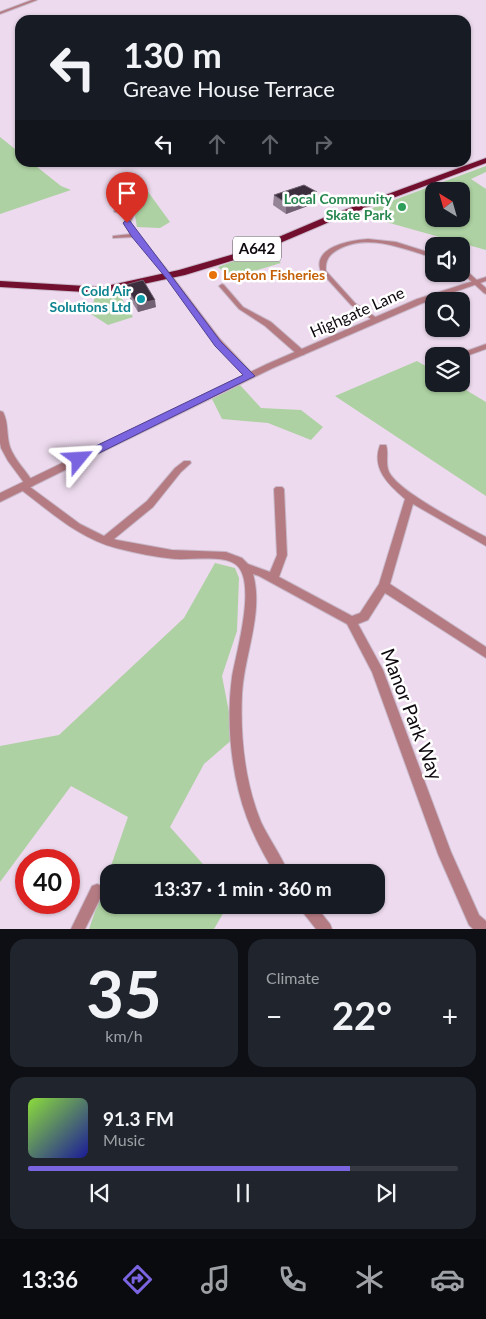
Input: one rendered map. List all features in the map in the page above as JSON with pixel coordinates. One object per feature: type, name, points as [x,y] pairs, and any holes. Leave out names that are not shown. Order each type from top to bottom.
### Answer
[{"type":"highway","name":"A642","points":[[471,166],[486,160]]},
{"type":"highway","name":"A642","points":[[0,284],[102,290],[181,273],[251,252],[331,218],[467,167]]},
{"type":"street","points":[[0,13],[35,0]]},
{"type":"street","points":[[117,211],[130,212],[131,215],[127,223],[135,235],[169,276],[218,344],[250,376]]},
{"type":"street","points":[[115,237],[135,235]]},
{"type":"street","points":[[376,320],[353,304],[323,271],[323,260],[328,252],[350,242],[374,241],[425,253]]},
{"type":"street","points":[[470,276],[486,292]]},
{"type":"street","name":"Highgate Lane","points":[[0,498],[270,366],[420,301],[486,279]]},
{"type":"street","points":[[222,286],[241,308],[268,324],[302,353]]},
{"type":"street","points":[[470,352],[486,346]]},
{"type":"street","points":[[0,414],[4,426],[4,444],[26,485],[85,532],[106,540],[153,551],[183,556],[214,555],[239,561],[246,568],[250,578],[249,603],[246,635],[237,678],[235,729],[251,812],[277,864]]},
{"type":"street","points":[[383,448],[380,462],[383,472],[410,498],[486,542]]},
{"type":"street","points":[[106,540],[150,504],[187,462]]},
{"type":"street","points":[[273,578],[282,555],[279,489]]},
{"type":"street","points":[[246,568],[273,578],[351,621],[364,617],[384,586],[410,498]]},
{"type":"street","points":[[384,586],[486,653]]},
{"type":"street","name":"Manor Park Way","points":[[351,621],[377,670],[445,854],[474,920],[484,929]]},
{"type":"street","points":[[78,929],[96,891]]},
{"type":"street","points":[[313,914],[325,929]]},
{"type":"green space","points":[[0,137],[15,149],[15,167],[37,167],[61,186],[71,190],[0,214]]},
{"type":"green space","points":[[486,166],[486,172],[471,179],[486,189],[486,250],[470,246],[470,237],[440,237],[386,222],[367,210],[425,189],[425,228],[470,228],[470,182],[443,182]]},
{"type":"green space","points":[[130,188],[146,189],[170,222],[160,228],[137,227]]},
{"type":"green space","points":[[266,249],[281,263],[230,278],[218,267]]},
{"type":"green space","points":[[119,294],[133,317],[108,325],[91,314],[95,295]]},
{"type":"green space","points":[[417,361],[425,366],[425,392],[469,392],[486,402],[486,496],[335,396]]},
{"type":"green space","points":[[240,385],[261,408],[301,410],[323,427],[311,440],[268,423],[222,419],[212,399]]},
{"type":"green space","points":[[215,563],[235,568],[239,578],[237,631],[222,676],[234,738],[204,764],[170,827],[203,864],[112,864],[128,817],[71,786],[24,849],[15,849],[15,862],[0,882],[0,746],[59,735],[184,618]]},
{"type":"green space","points":[[100,897],[100,914],[223,914],[214,929],[89,929]]},
{"type":"building","points":[[304,185],[317,192],[286,203],[274,195]]},
{"type":"building","points":[[143,280],[155,300],[137,304],[125,285]]},
{"type":"place","name":"Local Community Skate Park","points":[[402,207]]},
{"type":"place","name":"Lepton Fisheries","points":[[213,275]]},
{"type":"place","name":"Cold Air Solutions Ltd","points":[[141,299]]},
{"type":"route","points":[[79,459],[250,376],[218,344],[169,276],[127,223]]}]
